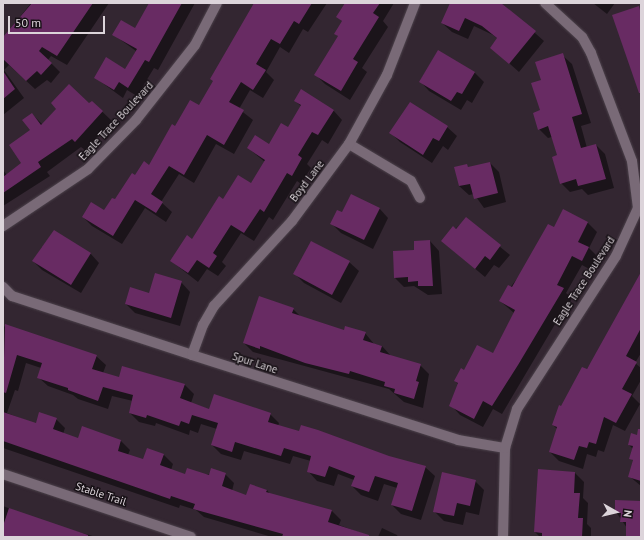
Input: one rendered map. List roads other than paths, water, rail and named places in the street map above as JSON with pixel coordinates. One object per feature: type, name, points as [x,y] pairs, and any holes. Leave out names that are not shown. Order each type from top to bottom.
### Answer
[{"type":"street","name":"Eagle Trace Boulevard","points":[[3,226],[88,169],[136,120],[195,45],[217,3]]},
{"type":"street","name":"Boyd Lane","points":[[192,355],[203,325],[214,306],[292,221],[349,144],[386,75],[416,3]]},
{"type":"street","name":"Eagle Trace Boulevard","points":[[503,537],[505,448],[517,408],[616,256],[638,208],[632,161],[591,53],[582,37],[545,3]]},
{"type":"street","points":[[349,144],[411,181],[420,198]]},
{"type":"street","name":"Spur Lane","points":[[3,287],[12,296],[192,355],[458,440],[505,448]]},
{"type":"street","name":"Stable Trail","points":[[3,474],[191,537]]}]
